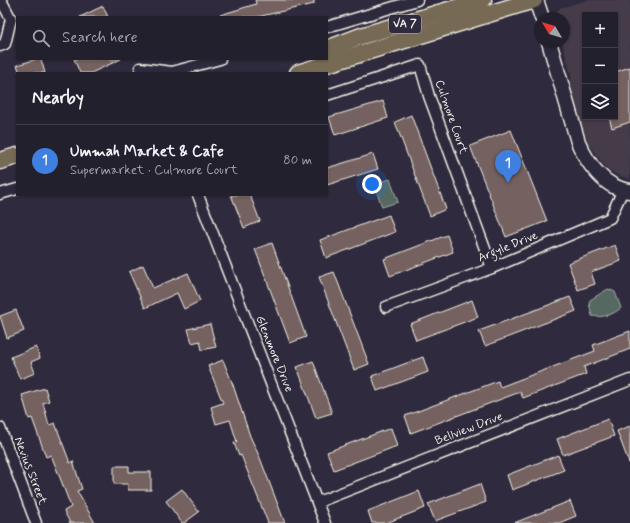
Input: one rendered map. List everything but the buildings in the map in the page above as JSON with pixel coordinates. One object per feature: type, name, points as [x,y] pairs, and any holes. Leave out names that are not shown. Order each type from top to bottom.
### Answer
[{"type":"main road","name":"VA 7","points":[[328,49],[361,36],[483,0]]},
{"type":"main road","name":"VA 7","points":[[301,72],[535,0]]},
{"type":"main road","points":[[293,72],[306,60]]},
{"type":"main road","points":[[0,161],[16,156]]},
{"type":"street","points":[[0,46],[5,44],[11,19],[1,0]]},
{"type":"street","points":[[328,27],[417,0]]},
{"type":"street","points":[[535,0],[540,12]]},
{"type":"street","points":[[551,48],[574,129],[584,156],[593,169],[605,180],[626,190]]},
{"type":"street","points":[[140,68],[172,72],[216,60]]},
{"type":"street","name":"Culmore Court","points":[[328,95],[420,65],[429,96],[492,268]]},
{"type":"street","points":[[0,194],[16,189]]},
{"type":"street","name":"Argyle Drive","points":[[386,307],[492,268],[610,218],[626,190]]},
{"type":"street","name":"Glenmore Drive","points":[[198,196],[325,523]]},
{"type":"street","name":"Bellview Drive","points":[[318,502],[630,380]]},
{"type":"street","name":"Nevius Street","points":[[0,428],[36,523]]},
{"type":"shaded area","points":[[587,0],[630,0],[630,179],[617,175],[605,167],[587,142],[571,91],[571,74],[564,48],[570,48],[570,12],[556,12],[560,8]]},
{"type":"green space","points":[[390,179],[398,202],[382,207],[374,184]]},
{"type":"green space","points":[[608,289],[615,292],[621,308],[600,317],[592,316],[589,303],[590,300]]},
{"type":"place","name":"Ummah Market & Cafe","points":[[508,183]]}]
